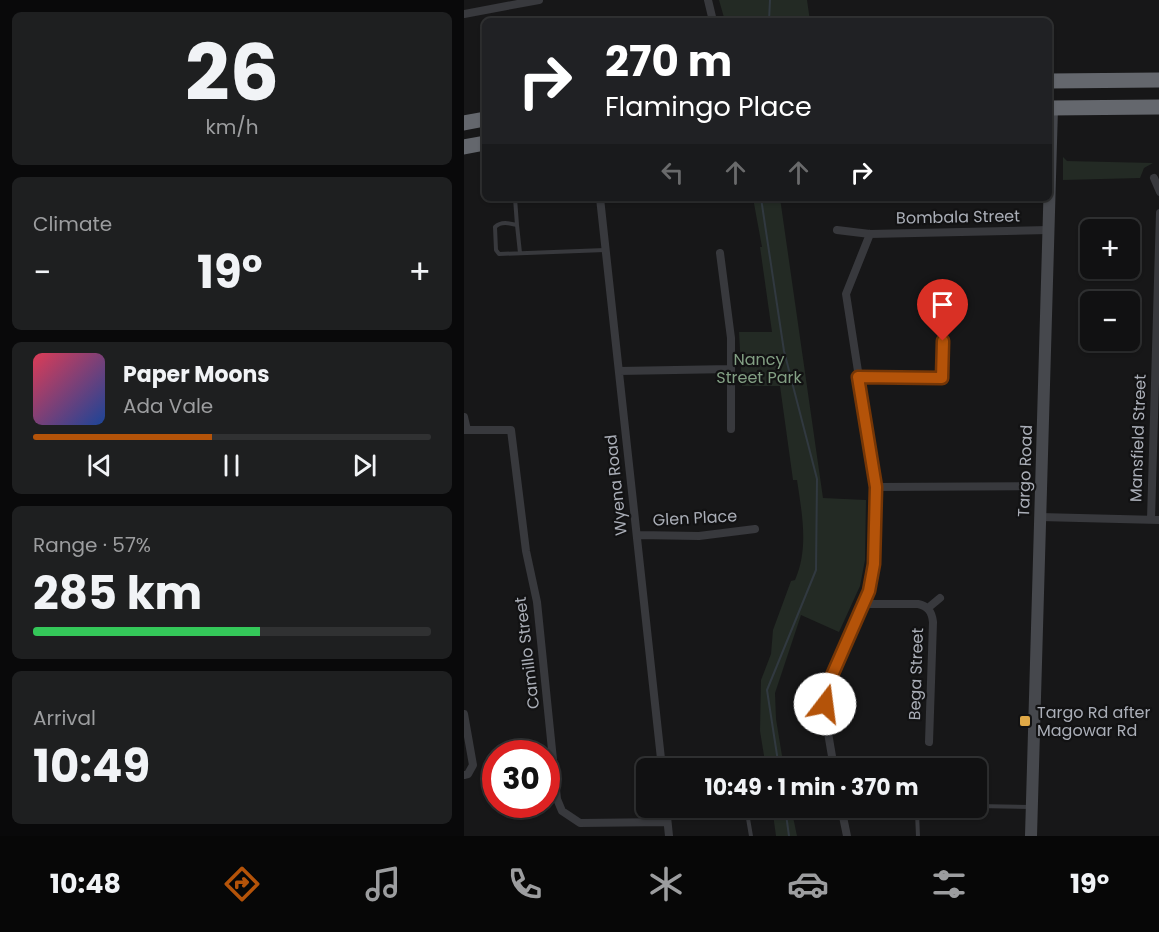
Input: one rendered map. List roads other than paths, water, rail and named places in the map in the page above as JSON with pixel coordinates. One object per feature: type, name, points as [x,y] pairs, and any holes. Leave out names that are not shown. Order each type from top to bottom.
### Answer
[{"type":"highway","points":[[1052,81],[1160,80]]},
{"type":"highway","points":[[1052,108],[1160,107]]},
{"type":"highway","points":[[464,123],[482,120]]},
{"type":"highway","points":[[464,147],[482,144]]},
{"type":"street","points":[[464,14],[539,0]]},
{"type":"street","points":[[708,0],[712,18]]},
{"type":"street","points":[[1154,178],[1160,192]]},
{"type":"street","name":"Wyena Road","points":[[600,201],[661,758]]},
{"type":"street","name":"Targo Road","points":[[1031,836],[1049,201]]},
{"type":"street","name":"Mansfield Street","points":[[1155,519],[1160,213]]},
{"type":"street","name":"Bombala Street","points":[[837,230],[869,234],[1048,230]]},
{"type":"street","points":[[832,758],[825,715],[825,698],[830,680],[869,591],[874,564],[876,487],[846,294],[869,234]]},
{"type":"street","points":[[720,253],[731,338],[731,429]]},
{"type":"street","points":[[858,377],[942,378],[943,341]]},
{"type":"street","points":[[619,371],[731,369]]},
{"type":"street","points":[[464,417],[465,430]]},
{"type":"street","name":"Camillo Street","points":[[465,430],[511,430],[526,551],[537,602],[557,799],[562,811],[580,823],[667,822]]},
{"type":"street","points":[[876,487],[1041,486]]},
{"type":"street","points":[[1040,517],[1155,519]]},
{"type":"street","name":"Glen Place","points":[[637,535],[699,536],[755,529]]},
{"type":"street","name":"Bega Street","points":[[928,608],[940,598]]},
{"type":"street","name":"Bega Street","points":[[863,604],[918,604],[928,608],[933,622],[929,742]]},
{"type":"street","points":[[464,714],[473,765],[468,774],[464,775]]},
{"type":"street","points":[[667,818],[669,836]]},
{"type":"street","points":[[843,818],[846,836]]},
{"type":"lane","points":[[515,201],[520,252]]},
{"type":"lane","points":[[517,225],[500,224],[495,227],[497,253],[503,255],[520,252],[605,250]]},
{"type":"lane","points":[[987,806],[1032,807]]},
{"type":"lane","points":[[748,818],[751,836]]},
{"type":"lane","points":[[917,818],[918,836]]},
{"type":"waterway","points":[[769,18],[770,0]]},
{"type":"waterway","points":[[761,201],[784,351],[817,479],[816,570],[767,690],[777,758]]},
{"type":"waterway","points":[[787,818],[789,836]]},
{"type":"place","name":"Targo Rd after Magowar Rd","points":[[1025,721]]},
{"type":"park label","name":"Nancy Street Park","points":[[759,368]]}]
